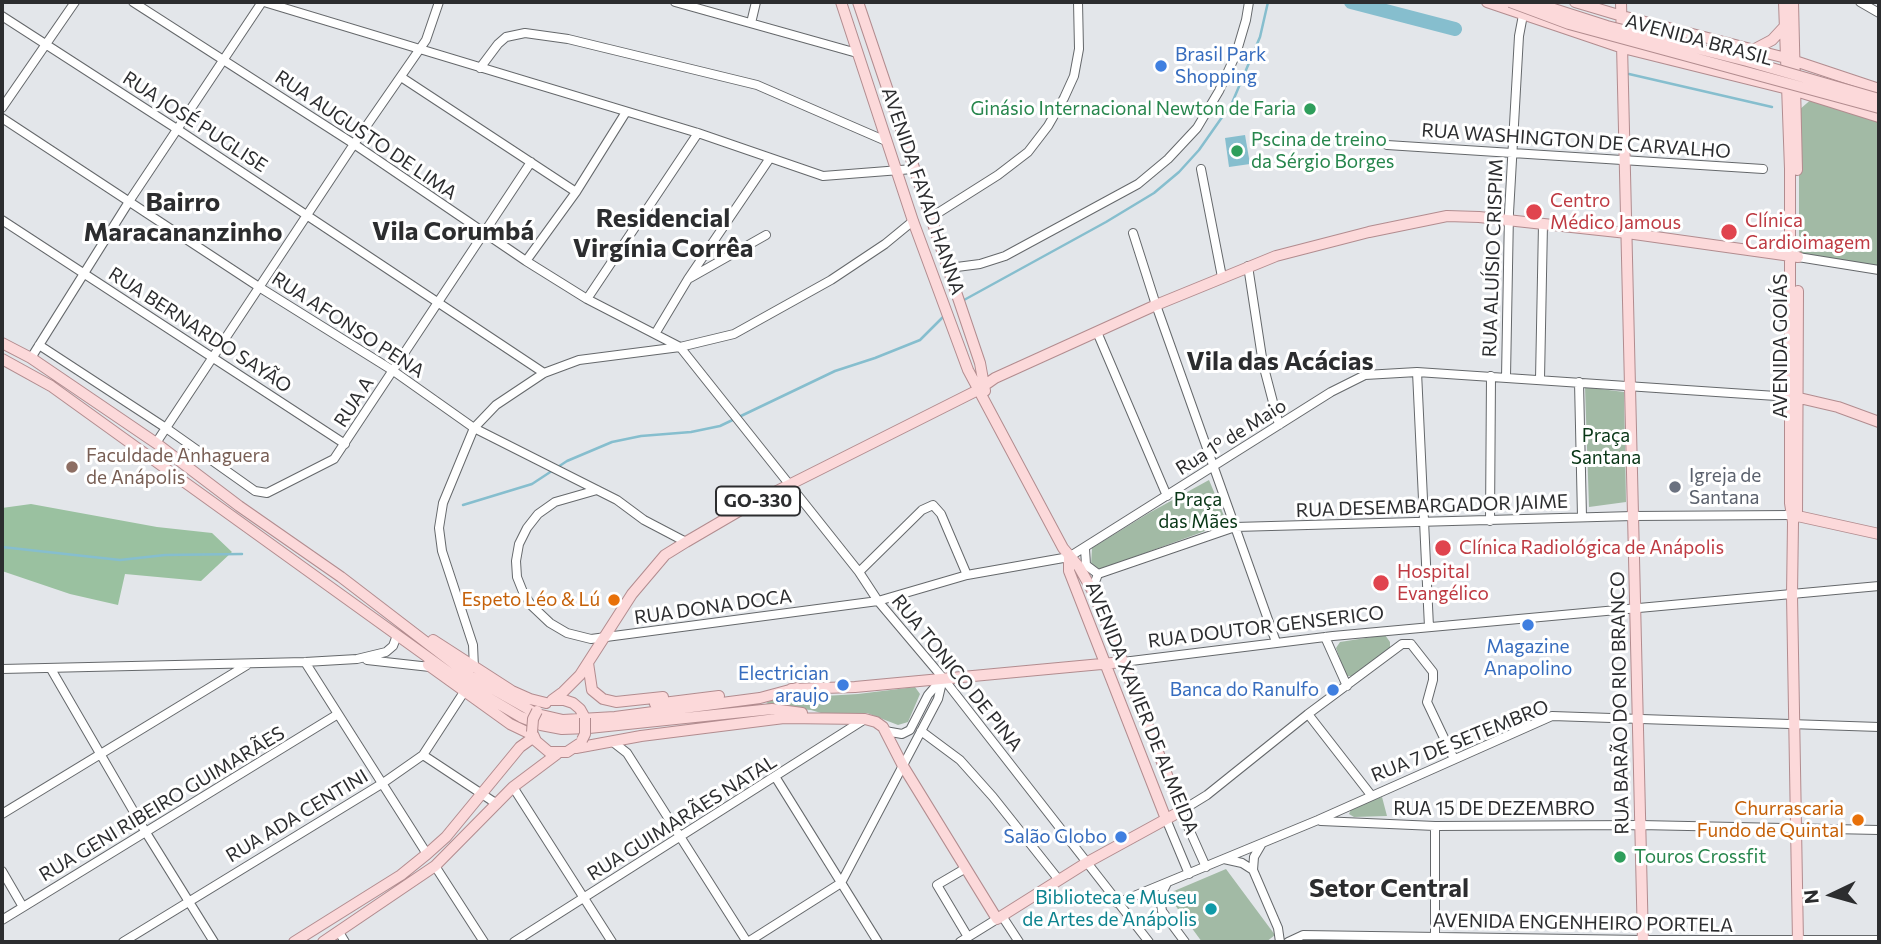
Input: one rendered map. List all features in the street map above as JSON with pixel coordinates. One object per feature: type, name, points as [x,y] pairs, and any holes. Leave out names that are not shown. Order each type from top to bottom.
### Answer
[{"type":"main road","name":"AVENIDA FAYAD HANNA","points":[[841,2],[944,307],[982,392]]},
{"type":"main road","name":"AVENIDA FAYAD HANNA","points":[[858,2],[949,268],[982,392]]},
{"type":"main road","points":[[1487,2],[1623,48],[1816,96],[1879,117]]},
{"type":"main road","name":"AVENIDA BRASIL","points":[[1510,2],[1569,24],[1879,108]]},
{"type":"main road","name":"AVENIDA BRASIL","points":[[1532,2],[1607,26],[1747,61],[1879,99]]},
{"type":"main road","points":[[1575,2],[1791,59],[1879,89]]},
{"type":"main road","name":"RUA BARÃO DO RIO BRANCO","points":[[1622,2],[1643,941]]},
{"type":"main road","name":"AVENIDA GOIÁS","points":[[1784,2],[1791,59]]},
{"type":"main road","name":"AVENIDA GOIÁS","points":[[1793,2],[1791,90],[1795,397],[1792,595],[1798,941]]},
{"type":"main road","points":[[1753,50],[1771,41],[1785,26]]},
{"type":"main road","name":"AVENIDA GOIÁS","points":[[1791,90],[1797,110],[1794,256]]},
{"type":"main road","points":[[1797,110],[1804,99],[1816,96]]},
{"type":"main road","name":"GO-330","points":[[580,675],[632,594],[665,555],[686,542],[751,504],[982,392],[995,378],[1156,305],[1276,256],[1447,216],[1628,233],[1794,256]]},
{"type":"main road","points":[[2,343],[31,358],[156,443],[246,512],[341,577],[470,676],[508,699],[550,718],[563,720],[615,717],[760,698],[797,688]]},
{"type":"main road","points":[[2,359],[61,394],[465,684],[521,717],[562,729],[589,729],[772,709],[789,710],[815,717]]},
{"type":"main road","points":[[982,392],[1069,557]]},
{"type":"main road","points":[[1795,397],[1838,407],[1879,422]]},
{"type":"main road","points":[[238,523],[246,512]]},
{"type":"main road","points":[[1794,518],[1879,534]]},
{"type":"main road","name":"AVENIDA XAVIER DE ALMEIDA","points":[[1069,557],[1079,567],[1092,590],[1181,811]]},
{"type":"main road","name":"AVENIDA XAVIER DE ALMEIDA","points":[[1069,557],[1069,571],[1166,819]]},
{"type":"main road","points":[[394,619],[417,629],[512,691],[530,699],[564,700],[582,714],[797,688]]},
{"type":"main road","points":[[380,621],[430,667],[510,724],[533,735],[541,747],[557,754]]},
{"type":"main road","name":"RUA DOUTOR GENSERICO","points":[[797,688],[855,687],[1123,662]]},
{"type":"main road","points":[[588,663],[592,690],[611,702],[697,693],[732,694]]},
{"type":"main road","points":[[294,942],[401,875],[446,837],[520,747],[533,735],[533,719],[537,711],[580,675]]},
{"type":"main road","points":[[323,942],[342,937],[435,866],[513,787],[557,754],[567,752],[579,744],[585,734],[577,688],[580,675]]},
{"type":"main road","points":[[579,744],[784,718],[865,719],[876,722],[886,732],[903,766],[999,917],[1086,863],[1181,811]]},
{"type":"street","points":[[2,108],[75,2]]},
{"type":"street","name":"RUA AUGUSTO DE LIMA","points":[[133,2],[354,144],[526,261],[587,299],[680,347],[741,423]]},
{"type":"street","points":[[31,358],[130,200],[263,2],[698,133],[823,176],[913,169]]},
{"type":"street","points":[[156,443],[306,215],[421,48],[439,2]]},
{"type":"street","points":[[675,2],[857,53]]},
{"type":"street","points":[[751,23],[756,2]]},
{"type":"street","points":[[930,218],[998,175],[1028,152],[1048,126],[1074,76],[1079,48],[1078,2]]},
{"type":"street","points":[[949,268],[1005,257],[1138,184],[1168,159],[1197,128],[1219,92],[1236,54],[1249,2]]},
{"type":"street","points":[[1860,2],[1879,13]]},
{"type":"street","name":"RUA ALUÍSIO CRISPIM","points":[[1506,377],[1508,221],[1519,36],[1523,15]]},
{"type":"street","name":"RUA JOSÉ PUGLISE","points":[[2,16],[544,373]]},
{"type":"street","points":[[480,68],[506,37],[525,33],[568,39],[757,85],[886,141]]},
{"type":"street","points":[[401,77],[576,192]]},
{"type":"street","points":[[526,261],[576,192],[626,112]]},
{"type":"street","name":"RUA AFONSO PENA","points":[[2,118],[259,287],[392,370],[474,428],[617,500],[644,520],[686,542]]},
{"type":"street","points":[[587,299],[698,133]]},
{"type":"street","name":"RUA WASHINGTON DE CARVALHO","points":[[1387,145],[1625,158],[1763,169]]},
{"type":"street","points":[[654,334],[770,158]]},
{"type":"street","name":"RUA A","points":[[166,428],[255,491],[267,493],[334,459],[531,162]]},
{"type":"street","points":[[1201,169],[1222,277]]},
{"type":"street","name":"RUA BERNARDO SAYÃO","points":[[2,220],[345,444]]},
{"type":"street","points":[[474,668],[473,645],[442,551],[439,528],[443,503],[474,428],[496,405],[544,373],[579,360],[680,347],[734,334],[811,292],[885,244],[913,221]]},
{"type":"street","points":[[1540,379],[1543,224]]},
{"type":"street","points":[[1133,233],[1276,642]]},
{"type":"street","points":[[688,279],[766,235]]},
{"type":"street","name":"GO-330","points":[[1794,256],[1879,270]]},
{"type":"street","points":[[1248,267],[1268,387],[1279,425]]},
{"type":"street","points":[[1097,332],[1167,496]]},
{"type":"street","points":[[39,345],[166,428]]},
{"type":"street","points":[[1417,372],[1425,627],[1413,634],[1411,644],[1433,672],[1427,702],[1454,759]]},
{"type":"street","name":"Rua 1º de Maio","points":[[1069,557],[1353,380],[1379,373],[1491,376],[1795,397]]},
{"type":"street","points":[[1490,521],[1491,376]]},
{"type":"street","points":[[83,393],[90,379]]},
{"type":"street","points":[[1580,382],[1582,517]]},
{"type":"street","name":"RUA TONICO DE PINA","points":[[741,423],[859,572],[878,601],[943,678],[1149,942]]},
{"type":"street","name":"RUA DONA DOCA","points":[[597,490],[555,502],[538,514],[519,544],[516,561],[517,577],[531,605],[550,623],[581,637],[603,638],[878,601],[967,575],[1069,557]]},
{"type":"street","points":[[859,572],[922,510],[933,505],[941,514],[967,575]]},
{"type":"street","name":"RUA DESEMBARGADOR JAIME","points":[[1098,574],[1235,527],[1633,516],[1794,518]]},
{"type":"street","points":[[1085,549],[1086,565],[1098,574],[1092,590]]},
{"type":"street","name":"RUA DOUTOR GENSERICO","points":[[1123,662],[1393,630],[1879,586]]},
{"type":"street","points":[[1393,630],[1398,638],[1396,648]]},
{"type":"street","points":[[1325,637],[1347,686]]},
{"type":"street","points":[[358,659],[386,652],[393,646],[396,638]]},
{"type":"street","points":[[1181,811],[1207,795],[1396,648],[1402,644],[1411,644]]},
{"type":"street","points":[[2,669],[358,659],[430,667]]},
{"type":"street","points":[[305,662],[427,854]]},
{"type":"street","points":[[2,814],[250,663]]},
{"type":"street","points":[[51,669],[145,831],[214,942]]},
{"type":"street","points":[[610,741],[625,750],[748,942],[841,883],[938,699],[943,678]]},
{"type":"street","points":[[886,732],[902,734],[910,730],[928,695],[943,678]]},
{"type":"street","name":"RUA ADA CENTINI","points":[[123,942],[383,783],[423,755],[464,692]]},
{"type":"street","name":"RUA GENI RIBEIRO GUIMARÃES","points":[[2,920],[338,714]]},
{"type":"street","points":[[1308,714],[1371,795]]},
{"type":"street","name":"RUA 7 DE SETEMBRO","points":[[1117,903],[1318,820],[1552,716],[1879,727]]},
{"type":"street","name":"RUA GUIMARÃES NATAL","points":[[514,942],[865,719]]},
{"type":"street","points":[[921,731],[960,760],[1059,880]]},
{"type":"street","points":[[423,755],[497,804]]},
{"type":"street","points":[[776,778],[878,942]]},
{"type":"street","points":[[513,787],[612,942]]},
{"type":"street","name":"AVENIDA XAVIER DE ALMEIDA","points":[[1181,811],[1206,867]]},
{"type":"street","name":"AVENIDA XAVIER DE ALMEIDA","points":[[1166,819],[1189,874]]},
{"type":"street","name":"RUA 15 DE DEZEMBRO","points":[[1318,820],[1435,826],[1640,825],[1879,830]]},
{"type":"street","points":[[1435,826],[1435,940]]},
{"type":"street","points":[[1268,840],[1255,853],[1253,870],[1278,929],[1280,942]]},
{"type":"street","points":[[1224,859],[1242,863],[1253,870]]},
{"type":"street","points":[[435,866],[484,942]]},
{"type":"street","points":[[966,868],[937,885],[968,937]]},
{"type":"street","points":[[2,871],[23,907]]},
{"type":"street","points":[[1167,883],[1160,897],[1161,911],[1185,942]]},
{"type":"street","points":[[960,942],[999,917],[1019,942]]},
{"type":"street","name":"AVENIDA ENGENHEIRO PORTELA","points":[[1288,942],[1303,935],[1435,940],[1879,940]]},
{"type":"green space","points":[[1814,97],[1879,118],[1879,269],[1799,256],[1799,110]]},
{"type":"green space","name":"Praça Santana","points":[[1585,387],[1624,392],[1626,502],[1589,507]]},
{"type":"green space","name":"Praça das Mães","points":[[1209,480],[1227,523],[1098,570],[1091,566],[1092,548]]},
{"type":"green space","points":[[31,504],[157,527],[212,533],[232,552],[201,581],[125,574],[118,605],[70,594],[2,571],[2,508]]},
{"type":"green space","points":[[1385,635],[1390,642],[1390,649],[1352,676],[1346,676],[1336,648],[1340,642]]},
{"type":"green space","points":[[915,687],[920,694],[908,722],[898,725],[867,713],[821,713],[774,707],[766,703],[774,699],[858,694]]},
{"type":"green space","points":[[1382,797],[1387,816],[1354,817],[1349,814],[1352,807]]},
{"type":"green space","points":[[1226,869],[1275,935],[1266,942],[1202,942],[1167,894]]},
{"type":"water","name":"Pscina de treino da Sérgio Borges","points":[[1245,135],[1250,164],[1229,167],[1225,138]]},
{"type":"waterway","points":[[964,300],[1106,222],[1154,193],[1179,172],[1199,150],[1232,103],[1260,37],[1268,2]]},
{"type":"waterway","points":[[1351,2],[1455,29]]},
{"type":"waterway","points":[[1629,74],[1772,107]]},
{"type":"waterway","points":[[463,505],[532,484],[567,461],[612,442],[720,426],[835,371],[920,340],[945,315]]},
{"type":"waterway","points":[[2,547],[120,560],[165,555],[242,554]]},
{"type":"place","name":"Brasil Park Shopping","points":[[1161,66]]},
{"type":"place","name":"Ginásio Internacional Newton de Faria","points":[[1310,109]]},
{"type":"place","name":"Pscina de treino da Sérgio Borges","points":[[1237,151]]},
{"type":"place","name":"Centro Médico Jamous","points":[[1534,212]]},
{"type":"place","name":"Clínica Cardioimagem","points":[[1729,232]]},
{"type":"place","name":"Faculdade Anhaguera de Anápolis","points":[[72,467]]},
{"type":"place","name":"Igreja de Santana","points":[[1675,487]]},
{"type":"place","name":"Clínica Radiológica de Anápolis","points":[[1443,548]]},
{"type":"place","name":"Hospital Evangélico","points":[[1381,583]]},
{"type":"place","name":"Espeto Léo & Lú","points":[[614,600]]},
{"type":"place","name":"Magazine Anapolino","points":[[1528,625]]},
{"type":"place","name":"Electrician araujo","points":[[843,685]]},
{"type":"place","name":"Banca do Ranulfo","points":[[1333,690]]},
{"type":"place","name":"Churrascaria Fundo de Quintal","points":[[1858,820]]},
{"type":"place","name":"Salão Globo","points":[[1121,837]]},
{"type":"place","name":"Touros Crossfit","points":[[1620,857]]},
{"type":"place","name":"Biblioteca e Museu de Artes de Anápolis","points":[[1211,909]]},
{"type":"district","name":"Bairro Maracananzinho","points":[[183,217]]},
{"type":"district","name":"Vila Corumbá","points":[[453,231]]},
{"type":"district","name":"Residencial Virgínia Corrêa","points":[[663,233]]},
{"type":"district","name":"Vila das Acácias","points":[[1280,361]]},
{"type":"district","name":"Setor Central","points":[[1389,888]]}]
